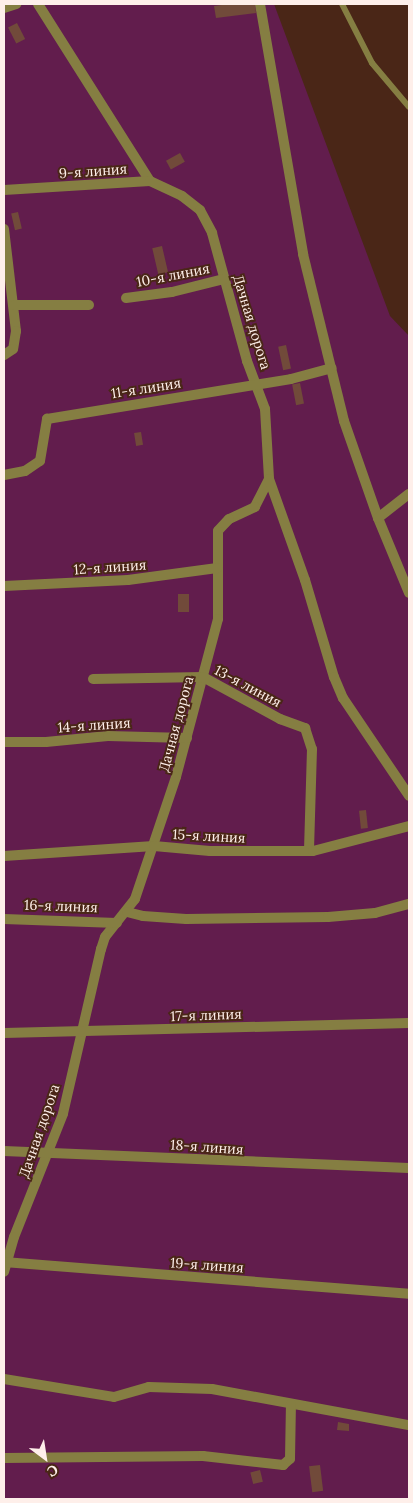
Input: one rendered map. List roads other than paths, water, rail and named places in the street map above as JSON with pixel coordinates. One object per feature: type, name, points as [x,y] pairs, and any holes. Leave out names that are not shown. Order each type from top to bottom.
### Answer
[{"type":"street","points":[[4,8],[16,4]]},
{"type":"street","points":[[38,4],[150,182]]},
{"type":"street","points":[[260,4],[304,254],[344,421],[378,518],[409,594]]},
{"type":"street","name":"9-я линия","points":[[4,190],[150,182],[182,196]]},
{"type":"street","name":"Дачная дорога","points":[[4,1272],[5,1262],[63,1114],[101,949],[135,899],[154,846],[187,738],[218,619],[218,531],[229,519],[255,507],[269,479],[265,409],[257,384],[246,361],[207,220],[182,196]]},
{"type":"street","points":[[4,229],[14,305],[15,341],[10,353],[4,355]]},
{"type":"street","name":"10-я линия","points":[[126,298],[172,292],[224,279]]},
{"type":"street","points":[[14,305],[89,305]]},
{"type":"street","name":"11-я линия","points":[[4,475],[24,471],[40,461],[43,454],[47,419],[257,384],[332,368]]},
{"type":"street","points":[[269,479],[305,580],[334,677],[343,698],[409,796]]},
{"type":"street","points":[[378,518],[409,494]]},
{"type":"street","name":"12-я линия","points":[[4,586],[128,580],[217,568]]},
{"type":"street","name":"13-я линия","points":[[93,679],[202,677],[280,719],[305,728],[312,749],[309,851]]},
{"type":"street","name":"14-я линия","points":[[4,742],[46,742],[108,736],[187,738]]},
{"type":"street","name":"15-я линия","points":[[4,856],[154,846],[210,851],[309,851],[409,826]]},
{"type":"street","points":[[127,912],[143,916],[186,919],[328,917],[375,913],[409,904]]},
{"type":"street","name":"16-я линия","points":[[4,919],[117,923]]},
{"type":"street","name":"17-я линия","points":[[4,1033],[409,1023]]},
{"type":"street","name":"18-я линия","points":[[4,1151],[409,1168]]},
{"type":"street","name":"19-я линия","points":[[5,1262],[409,1294]]},
{"type":"street","points":[[4,1378],[114,1397],[149,1387],[212,1389],[409,1425]]},
{"type":"street","points":[[4,1458],[203,1456],[283,1465],[290,1459],[291,1404]]},
{"type":"lane","points":[[342,4],[372,62],[409,107]]}]
